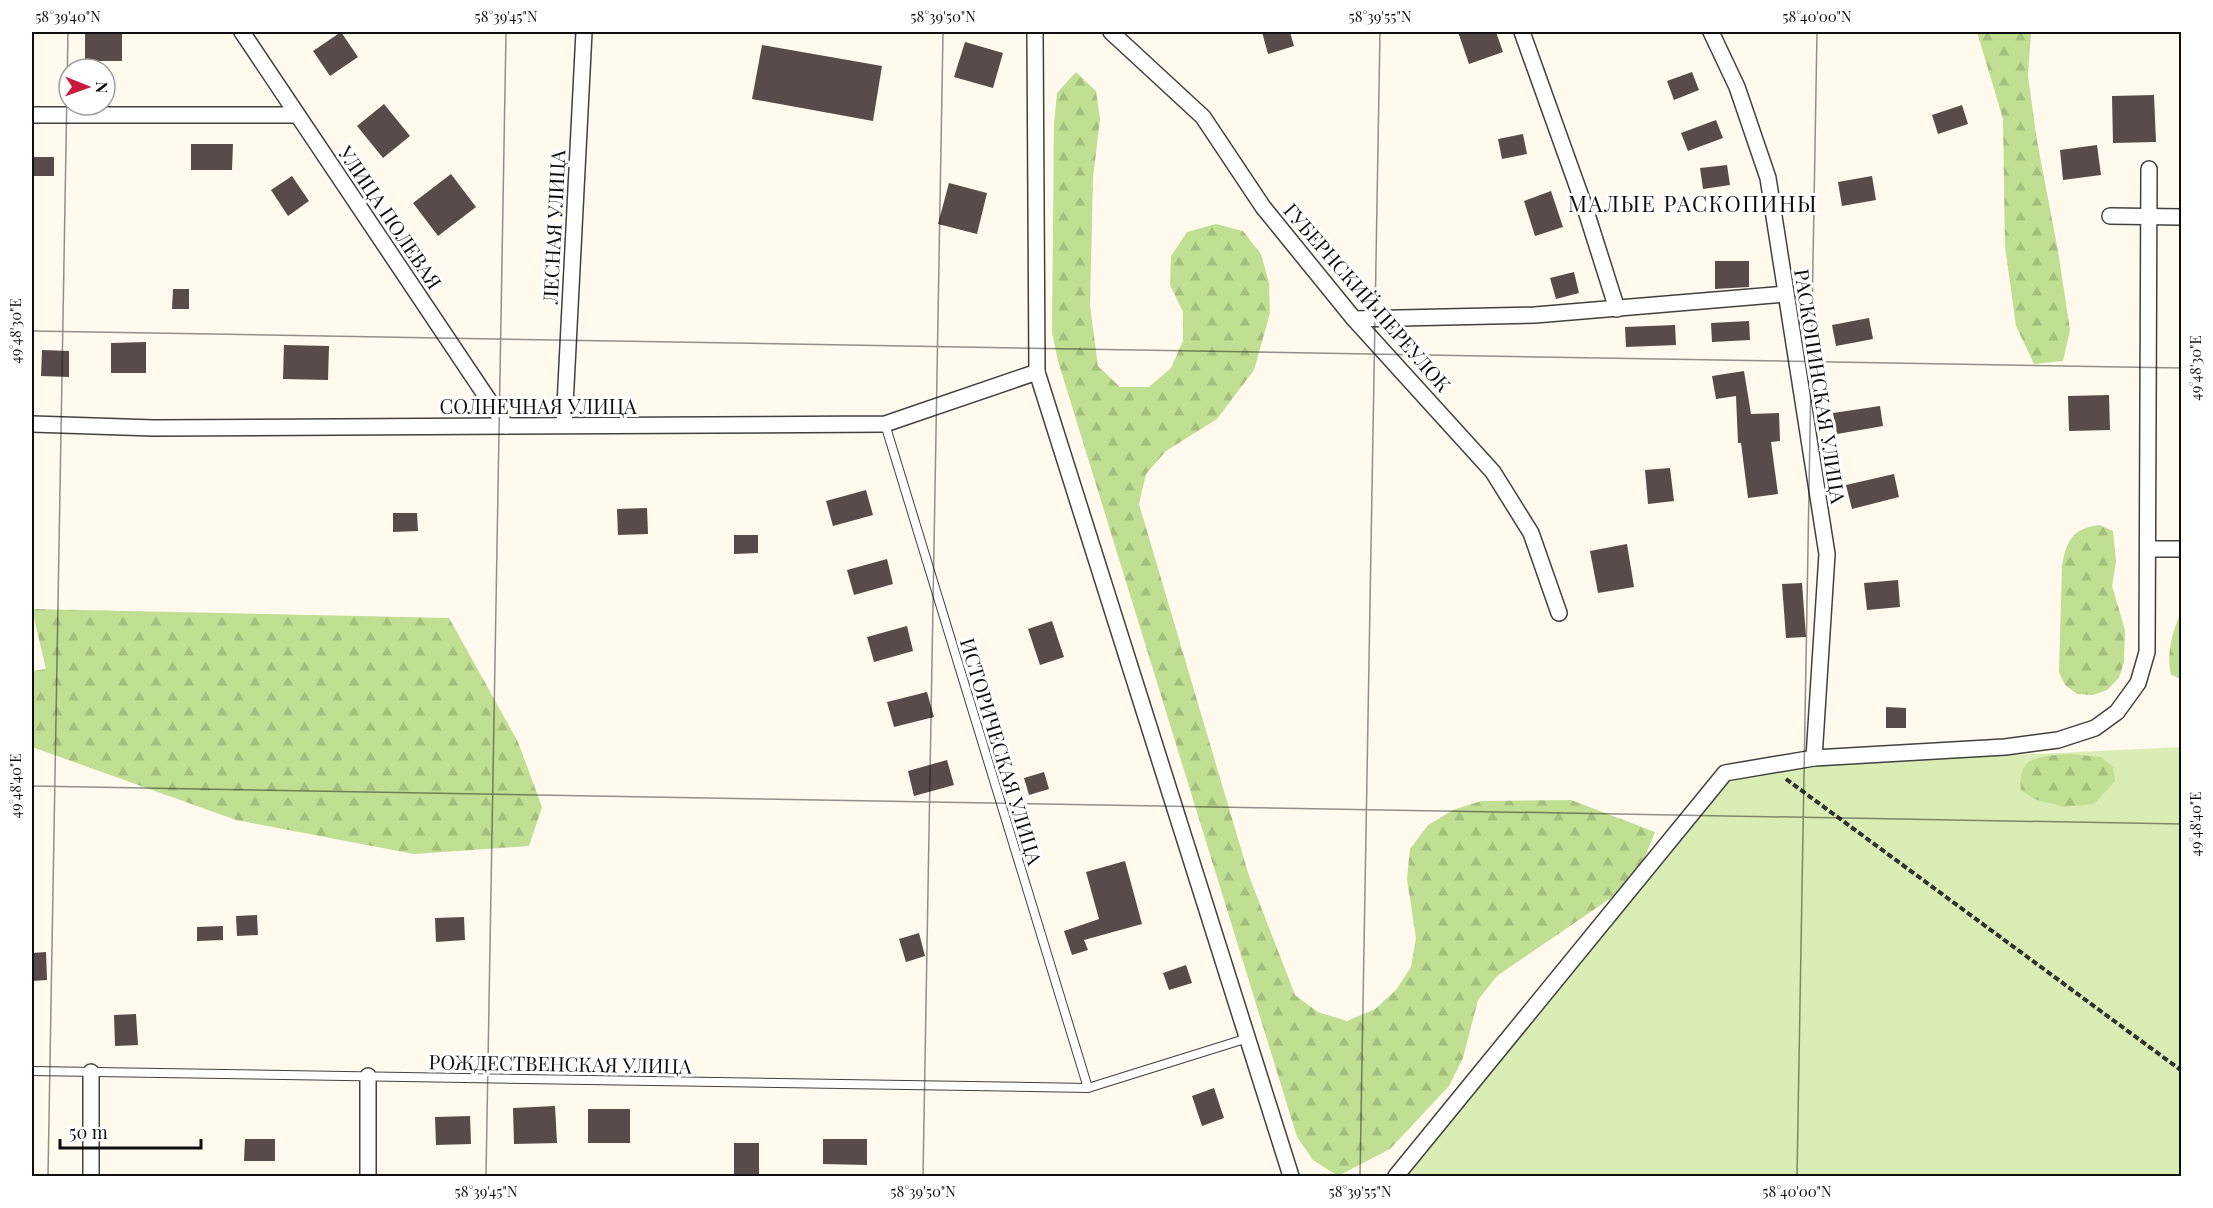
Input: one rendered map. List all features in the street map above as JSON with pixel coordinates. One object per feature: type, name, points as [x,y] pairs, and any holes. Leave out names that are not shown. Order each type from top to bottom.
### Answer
[{"type":"street","name":"УЛИЦА ПОЛЕВАЯ","points":[[242,32],[506,426]]},
{"type":"street","name":"ЛЕСНАЯ УЛИЦА","points":[[564,425],[584,32]]},
{"type":"street","points":[[1035,32],[1037,372],[1291,1176]]},
{"type":"street","name":"ГУБЕРНСКИЙ ПЕРЕУЛОК","points":[[1110,32],[1203,117],[1263,207],[1354,319],[1492,471],[1531,532],[1559,613]]},
{"type":"street","points":[[1522,32],[1585,208],[1617,309]]},
{"type":"street","name":"РАСКОПИНСКАЯ УЛИЦА","points":[[1711,32],[1737,87],[1768,178],[1827,554],[1814,758]]},
{"type":"street","points":[[32,115],[297,115]]},
{"type":"street","points":[[1396,1176],[1725,773],[1814,758],[2006,747],[2058,740],[2095,728],[2117,712],[2138,683],[2147,652],[2149,169]]},
{"type":"street","points":[[2110,216],[2181,218]]},
{"type":"street","points":[[1354,319],[1535,315],[1785,294]]},
{"type":"street","name":"СОЛНЕЧНАЯ УЛИЦА","points":[[32,424],[154,428],[885,424],[1037,372]]},
{"type":"street","points":[[2148,549],[2181,549]]},
{"type":"street","points":[[91,1072],[91,1176]]},
{"type":"street","points":[[368,1077],[368,1176]]},
{"type":"lane","name":"ИСТОРИЧЕСКАЯ УЛИЦА","points":[[885,424],[1088,1088]]},
{"type":"lane","name":"РОЖДЕСТВЕНСКАЯ УЛИЦА","points":[[32,1071],[1088,1088],[1248,1038]]},
{"type":"path","points":[[1768,766],[2181,1071]]},
{"type":"green space","points":[[1977,32],[2031,32],[2028,76],[2070,330],[2063,361],[2034,364],[2016,326],[2005,246],[2003,119]]},
{"type":"green space","points":[[1076,72],[1096,91],[1100,119],[1093,178],[1090,306],[1098,366],[1120,387],[1149,387],[1171,368],[1183,341],[1183,312],[1170,285],[1171,256],[1187,232],[1216,224],[1243,231],[1261,254],[1269,283],[1270,313],[1254,370],[1217,419],[1166,451],[1146,474],[1139,504],[1249,876],[1295,995],[1318,1012],[1347,1021],[1375,1009],[1396,990],[1411,967],[1416,938],[1407,879],[1410,849],[1428,825],[1453,810],[1481,801],[1571,800],[1655,832],[1640,869],[1621,891],[1497,976],[1478,1000],[1463,1058],[1449,1086],[1390,1149],[1338,1176],[1313,1160],[1297,1137],[1058,361],[1052,333],[1054,124],[1057,93]]},
{"type":"green space","points":[[2099,525],[2113,531],[2116,561],[2112,586],[2125,630],[2124,662],[2119,678],[2107,690],[2093,695],[2077,694],[2065,685],[2059,672],[2062,565],[2072,537],[2083,529]]},
{"type":"green space","points":[[32,609],[449,618],[518,742],[542,807],[529,846],[414,854],[236,820],[32,747],[32,671],[46,669]]},
{"type":"green space","points":[[2181,612],[2181,679],[2171,675],[2169,659],[2173,635]]},
{"type":"green space","points":[[2181,747],[2181,1176],[1396,1176],[1725,773],[1768,767]]},
{"type":"green space","points":[[2069,754],[2101,757],[2113,767],[2115,781],[2094,804],[2064,807],[2034,799],[2021,790],[2021,778],[2027,764],[2041,757]]},
{"type":"building","points":[[85,32],[122,32],[122,61],[117,61],[117,57],[85,57]]},
{"type":"building","points":[[341,32],[358,57],[330,76],[313,51]]},
{"type":"building","points":[[1262,32],[1290,32],[1294,46],[1268,54]]},
{"type":"building","points":[[1458,32],[1496,32],[1503,52],[1469,64]]},
{"type":"building","points":[[965,42],[1003,53],[993,88],[954,77]]},
{"type":"building","points":[[762,45],[882,66],[873,121],[752,99]]},
{"type":"building","points":[[1692,72],[1699,90],[1674,100],[1667,81]]},
{"type":"building","points":[[2154,95],[2156,142],[2113,143],[2112,96]]},
{"type":"building","points":[[384,104],[410,136],[383,158],[357,126]]},
{"type":"building","points":[[1962,105],[1968,124],[1938,134],[1932,115]]},
{"type":"building","points":[[1716,120],[1723,138],[1688,151],[1681,133]]},
{"type":"building","points":[[1523,134],[1527,154],[1502,159],[1498,139]]},
{"type":"building","points":[[191,144],[233,144],[232,170],[191,170]]},
{"type":"building","points":[[2097,145],[2101,175],[2063,180],[2060,150]]},
{"type":"building","points":[[32,157],[54,157],[54,176],[32,176]]},
{"type":"building","points":[[1727,165],[1730,185],[1703,189],[1700,168]]},
{"type":"building","points":[[451,174],[476,207],[438,236],[413,203]]},
{"type":"building","points":[[292,176],[309,201],[288,216],[271,190]]},
{"type":"building","points":[[1872,176],[1876,200],[1842,206],[1838,182]]},
{"type":"building","points":[[949,183],[987,193],[977,234],[938,224]]},
{"type":"building","points":[[1551,191],[1563,227],[1535,236],[1524,201]]},
{"type":"building","points":[[1715,261],[1749,261],[1749,287],[1715,289]]},
{"type":"building","points":[[1574,272],[1579,293],[1556,299],[1550,278]]},
{"type":"building","points":[[173,289],[189,289],[189,309],[172,309]]},
{"type":"building","points":[[1869,318],[1873,339],[1836,346],[1832,325]]},
{"type":"building","points":[[1749,321],[1750,340],[1712,342],[1711,323]]},
{"type":"building","points":[[1675,325],[1676,345],[1626,347],[1625,327]]},
{"type":"building","points":[[146,342],[146,373],[111,373],[111,343]]},
{"type":"building","points":[[284,345],[329,346],[328,380],[283,379]]},
{"type":"building","points":[[42,350],[69,351],[69,377],[41,376]]},
{"type":"building","points":[[1744,371],[1751,414],[1779,413],[1780,441],[1771,442],[1778,494],[1748,498],[1741,443],[1738,443],[1736,396],[1716,399],[1712,376]]},
{"type":"building","points":[[2109,395],[2110,430],[2069,431],[2068,396]]},
{"type":"building","points":[[1880,406],[1883,426],[1837,434],[1833,413]]},
{"type":"building","points":[[1670,468],[1674,501],[1648,504],[1645,470]]},
{"type":"building","points":[[1894,474],[1899,497],[1852,509],[1846,485]]},
{"type":"building","points":[[866,490],[873,515],[833,526],[826,501]]},
{"type":"building","points":[[647,508],[648,534],[618,535],[617,509]]},
{"type":"building","points":[[393,513],[417,513],[418,531],[393,532]]},
{"type":"building","points":[[734,535],[758,535],[758,553],[734,554]]},
{"type":"building","points":[[1627,544],[1634,587],[1598,593],[1590,551]]},
{"type":"building","points":[[887,559],[893,584],[854,595],[847,570]]},
{"type":"building","points":[[1898,580],[1900,607],[1867,610],[1864,583]]},
{"type":"building","points":[[1802,583],[1806,637],[1786,638],[1782,584]]},
{"type":"building","points":[[1052,621],[1064,657],[1040,665],[1028,629]]},
{"type":"building","points":[[907,626],[913,651],[874,662],[867,637]]},
{"type":"building","points":[[927,692],[934,717],[894,727],[887,702]]},
{"type":"building","points":[[1886,707],[1906,708],[1906,728],[1886,728]]},
{"type":"building","points":[[947,760],[954,785],[914,796],[908,771]]},
{"type":"building","points":[[1044,772],[1049,789],[1029,795],[1024,778]]},
{"type":"building","points":[[1125,861],[1142,924],[1084,940],[1088,950],[1072,955],[1064,931],[1099,919],[1086,872]]},
{"type":"building","points":[[257,915],[258,935],[237,936],[236,916]]},
{"type":"building","points":[[464,917],[465,940],[436,942],[435,918]]},
{"type":"building","points":[[223,926],[223,940],[197,941],[197,927]]},
{"type":"building","points":[[919,933],[925,956],[906,962],[899,939]]},
{"type":"building","points":[[46,952],[47,980],[32,981],[32,953]]},
{"type":"building","points":[[1186,965],[1192,983],[1169,990],[1163,973]]},
{"type":"building","points":[[136,1014],[138,1045],[115,1046],[114,1015]]},
{"type":"building","points":[[1214,1088],[1224,1118],[1202,1126],[1192,1096]]},
{"type":"building","points":[[555,1106],[557,1143],[514,1144],[513,1108]]},
{"type":"building","points":[[588,1109],[630,1109],[630,1143],[588,1143]]},
{"type":"building","points":[[470,1116],[471,1144],[436,1145],[435,1117]]},
{"type":"building","points":[[245,1139],[275,1139],[275,1161],[244,1161]]},
{"type":"building","points":[[823,1139],[867,1139],[867,1165],[823,1164]]},
{"type":"building","points":[[734,1143],[759,1143],[759,1175],[734,1175]]},
{"type":"district","name":"МАЛЫЕ РАСКОПИНЫ","points":[[1693,203]]}]
